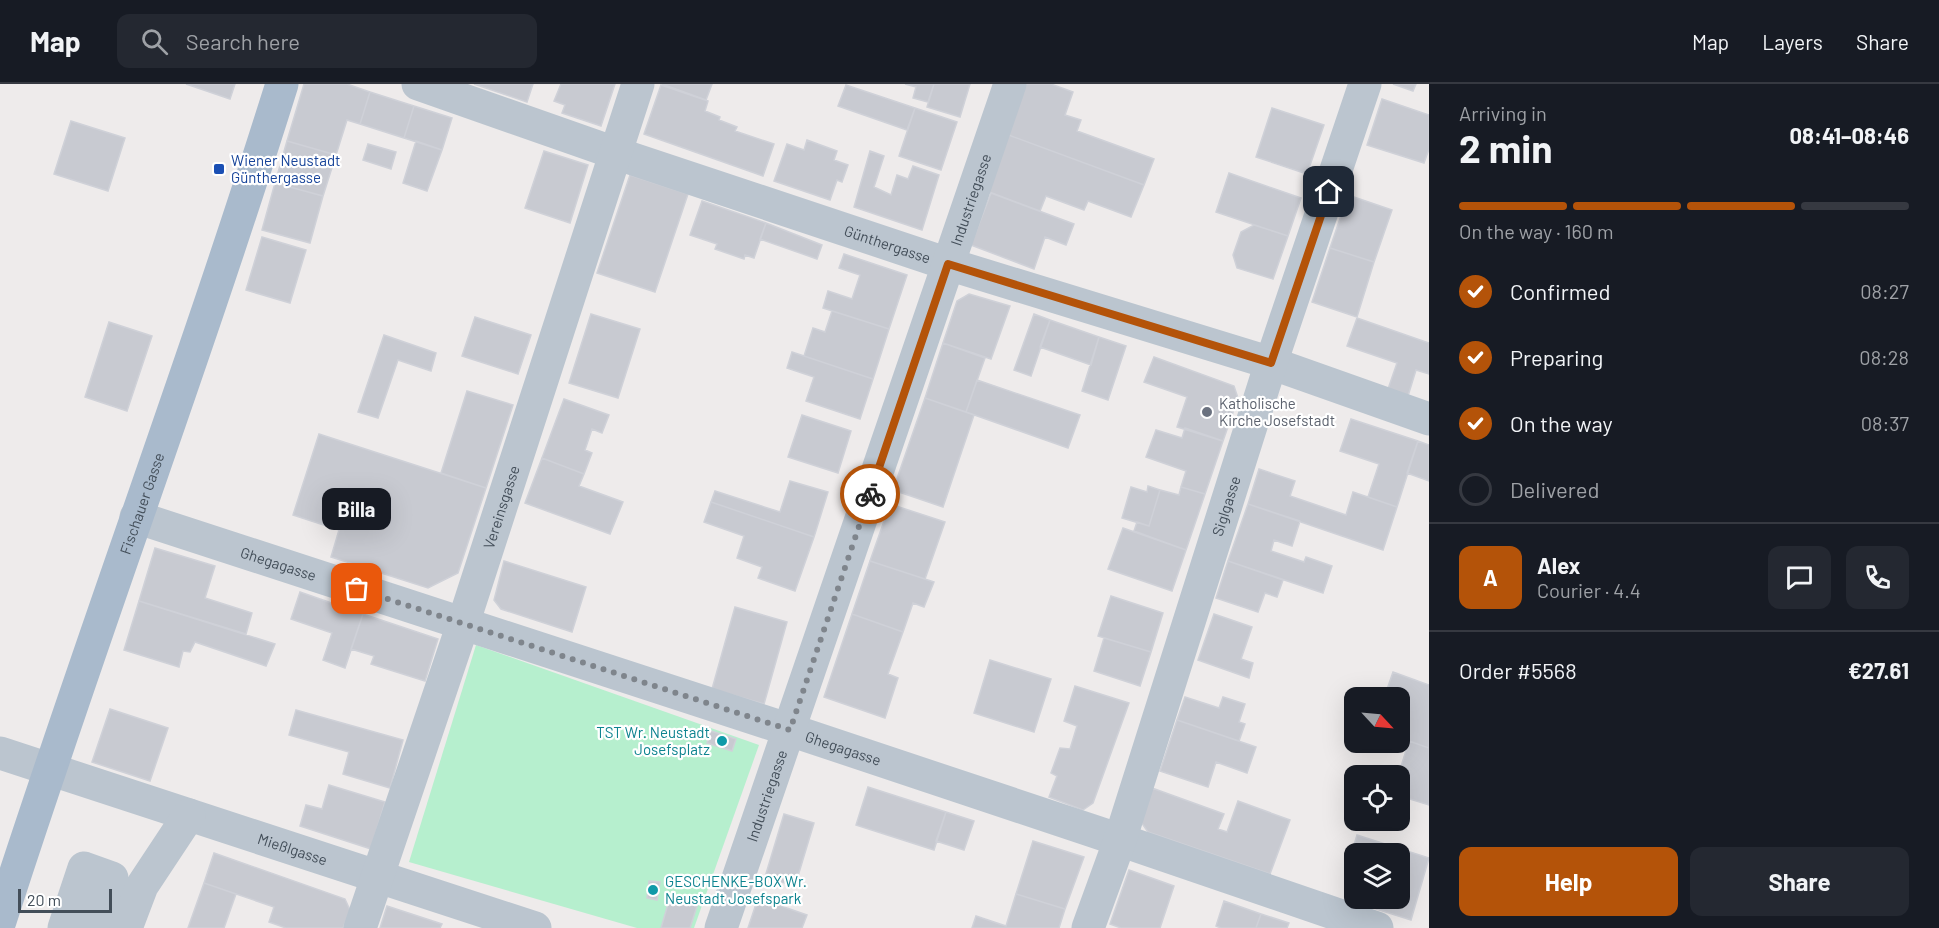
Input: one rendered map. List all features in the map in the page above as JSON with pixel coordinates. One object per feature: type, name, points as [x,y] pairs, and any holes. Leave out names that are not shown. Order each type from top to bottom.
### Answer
[{"type":"main road","name":"Fischauer Gasse","points":[[0,921],[49,769],[179,399],[282,84]]},
{"type":"street","name":"Günthergasse","points":[[418,84],[615,153],[948,264],[1271,363],[1429,419]]},
{"type":"street","name":"Vereinsgasse","points":[[360,928],[463,624],[638,84]]},
{"type":"street","name":"Industriegasse","points":[[721,928],[1010,84]]},
{"type":"street","name":"Siglgasse","points":[[1088,928],[1120,840],[1271,363],[1365,84]]},
{"type":"street","name":"Ghegagasse","points":[[136,517],[790,730],[1377,928]]},
{"type":"street","name":"Mießlgasse","points":[[0,753],[535,928]]},
{"type":"street","points":[[95,928],[127,882],[189,815]]},
{"type":"street","points":[[64,928],[84,868],[127,882]]},
{"type":"street","points":[[126,928],[127,882]]},
{"type":"green space","points":[[476,645],[759,745],[694,928],[637,928],[409,862]]},
{"type":"building","points":[[186,84],[235,84],[230,99]]},
{"type":"building","points":[[304,84],[347,84],[370,92],[360,124],[347,120],[336,155],[287,141]]},
{"type":"building","points":[[474,84],[533,84],[527,102]]},
{"type":"building","points":[[561,84],[615,84],[601,126],[562,113],[565,105],[554,101]]},
{"type":"building","points":[[662,84],[712,84],[706,100]]},
{"type":"building","points":[[905,84],[934,84],[928,102],[913,98],[916,87]]},
{"type":"building","points":[[934,84],[970,84],[960,117],[927,107]]},
{"type":"building","points":[[1021,84],[1051,84],[1073,92],[1065,115],[1081,120],[1077,131],[1154,159],[1144,185],[1003,133]]},
{"type":"building","points":[[1393,84],[1416,84],[1413,91]]},
{"type":"building","points":[[661,85],[708,101],[705,111],[737,127],[735,131],[774,144],[763,176],[644,134]]},
{"type":"building","points":[[846,85],[915,108],[907,130],[838,106]]},
{"type":"building","points":[[370,92],[414,106],[404,138],[360,124]]},
{"type":"building","points":[[1382,99],[1429,115],[1429,149],[1424,163],[1367,145]]},
{"type":"building","points":[[414,106],[452,118],[442,150],[404,138]]},
{"type":"building","points":[[915,108],[957,122],[941,170],[899,156]]},
{"type":"building","points":[[1272,108],[1324,125],[1307,174],[1256,157]]},
{"type":"building","points":[[71,121],[125,138],[108,191],[54,174]]},
{"type":"building","points":[[1003,133],[1144,185],[1131,217],[1088,201],[1084,210],[1046,196],[1040,211],[984,190]]},
{"type":"building","points":[[807,140],[837,151],[834,160],[848,165],[842,182],[837,180],[830,200],[774,181],[787,144],[804,150]]},
{"type":"building","points":[[287,141],[336,155],[323,196],[275,183]]},
{"type":"building","points":[[416,141],[442,150],[427,191],[403,183]]},
{"type":"building","points":[[368,144],[396,152],[391,169],[363,160]]},
{"type":"building","points":[[544,151],[588,165],[570,223],[525,208]]},
{"type":"building","points":[[870,151],[884,156],[874,187],[891,195],[897,175],[908,179],[913,166],[939,175],[922,230],[854,207]]},
{"type":"building","points":[[1229,173],[1301,198],[1288,236],[1216,212]]},
{"type":"building","points":[[630,175],[688,194],[655,292],[597,273]]},
{"type":"building","points":[[275,183],[323,196],[310,243],[262,230]]},
{"type":"building","points":[[991,193],[1074,224],[1066,245],[1045,237],[1034,269],[971,245]]},
{"type":"building","points":[[1348,195],[1392,210],[1374,262],[1330,248]]},
{"type":"building","points":[[702,201],[766,223],[754,258],[745,255],[744,259],[715,249],[717,244],[690,235]]},
{"type":"building","points":[[766,223],[822,245],[817,259],[760,239]]},
{"type":"building","points":[[1254,225],[1288,236],[1273,279],[1237,268],[1233,255],[1241,232]]},
{"type":"building","points":[[262,237],[306,250],[290,303],[246,290]]},
{"type":"building","points":[[1330,248],[1374,262],[1357,317],[1312,302]]},
{"type":"building","points":[[844,254],[907,275],[889,329],[823,308],[828,291],[852,299],[860,275],[839,268]]},
{"type":"building","points":[[969,294],[1010,306],[991,359],[943,343],[957,301]]},
{"type":"building","points":[[832,311],[889,329],[873,379],[804,356],[813,328],[825,332]]},
{"type":"building","points":[[591,314],[640,329],[618,398],[569,383]]},
{"type":"building","points":[[1034,314],[1050,320],[1031,376],[1014,370]]},
{"type":"building","points":[[475,317],[531,335],[518,374],[462,356]]},
{"type":"building","points":[[1357,318],[1429,343],[1429,374],[1416,370],[1408,396],[1388,389],[1397,363],[1347,346]]},
{"type":"building","points":[[1050,320],[1099,337],[1091,365],[1040,347]]},
{"type":"building","points":[[109,322],[152,336],[127,411],[85,397]]},
{"type":"building","points":[[384,335],[436,353],[431,371],[398,360],[378,418],[358,412]]},
{"type":"building","points":[[1099,337],[1126,346],[1108,400],[1082,391]]},
{"type":"building","points":[[943,343],[985,358],[966,412],[925,398]]},
{"type":"building","points":[[792,352],[873,379],[860,419],[806,401],[814,377],[787,368]]},
{"type":"building","name":"Katholische Kirche Josefstadt","points":[[1154,357],[1234,386],[1238,398],[1223,441],[1177,427],[1187,397],[1144,382]]},
{"type":"building","points":[[977,380],[1080,415],[1068,448],[966,412]]},
{"type":"building","points":[[467,391],[513,405],[486,488],[441,473]]},
{"type":"building","points":[[925,398],[974,415],[943,507],[893,490]]},
{"type":"building","points":[[564,399],[609,415],[602,433],[592,429],[585,450],[592,453],[584,474],[542,458]]},
{"type":"building","points":[[802,415],[851,431],[838,473],[788,457]]},
{"type":"building","points":[[1351,419],[1418,441],[1397,507],[1368,497],[1379,464],[1340,451]]},
{"type":"building","points":[[1185,428],[1223,441],[1205,494],[1181,487],[1186,471],[1146,457],[1156,430],[1182,438]]},
{"type":"building","points":[[319,434],[486,488],[458,573],[428,588],[331,557],[339,530],[293,515]]},
{"type":"building","points":[[1418,441],[1429,445],[1429,481],[1407,473]]},
{"type":"building","points":[[542,458],[584,474],[579,486],[623,502],[610,534],[525,503]]},
{"type":"building","points":[[1259,469],[1295,481],[1290,496],[1346,515],[1353,492],[1397,507],[1383,550],[1248,504]]},
{"type":"building","points":[[790,481],[828,492],[814,537],[711,502],[715,491],[780,512]]},
{"type":"building","points":[[1148,486],[1160,490],[1149,526],[1122,518],[1131,487],[1147,492]]},
{"type":"building","points":[[1181,487],[1205,494],[1186,550],[1134,531],[1137,522],[1149,526],[1160,490],[1179,495]]},
{"type":"building","points":[[711,502],[814,537],[795,591],[758,578],[762,567],[737,558],[744,536],[704,522]]},
{"type":"building","points":[[890,504],[945,522],[925,579],[870,561]]},
{"type":"building","points":[[1248,504],[1300,521],[1292,546],[1274,540],[1271,551],[1304,562],[1306,557],[1332,566],[1323,593],[1228,561]]},
{"type":"building","points":[[1123,528],[1186,550],[1172,591],[1108,569]]},
{"type":"building","points":[[155,548],[215,566],[205,598],[252,613],[246,634],[139,601]]},
{"type":"building","points":[[504,561],[586,587],[572,632],[501,609],[494,600]]},
{"type":"building","points":[[870,561],[934,582],[924,607],[913,603],[903,632],[852,614]]},
{"type":"building","points":[[1228,561],[1283,580],[1277,597],[1265,593],[1258,612],[1216,598]]},
{"type":"building","points":[[300,592],[363,614],[345,668],[323,660],[332,633],[291,619]]},
{"type":"building","points":[[1111,596],[1163,613],[1151,652],[1098,636]]},
{"type":"building","points":[[139,601],[275,644],[266,666],[195,642],[190,652],[183,651],[179,667],[124,650]]},
{"type":"building","points":[[735,607],[787,622],[764,704],[712,689]]},
{"type":"building","points":[[363,614],[438,639],[425,681],[371,664],[374,656],[351,649]]},
{"type":"building","points":[[852,614],[903,632],[888,674],[898,678],[885,718],[824,697]]},
{"type":"building","points":[[1214,614],[1252,627],[1241,659],[1253,663],[1249,678],[1198,660]]},
{"type":"building","points":[[1104,638],[1151,652],[1140,686],[1094,671]]},
{"type":"building","points":[[990,660],[1051,679],[1034,732],[974,713]]},
{"type":"building","points":[[1393,672],[1429,685],[1429,748],[1410,741],[1410,687],[1388,687]]},
{"type":"building","points":[[1075,686],[1129,703],[1093,803],[1083,810],[1049,797],[1057,776],[1051,773],[1060,748],[1070,749],[1077,726],[1064,721]]},
{"type":"building","points":[[1185,697],[1219,708],[1223,697],[1245,704],[1239,722],[1245,724],[1239,741],[1177,720]]},
{"type":"building","points":[[110,709],[168,728],[150,781],[92,762]]},
{"type":"building","points":[[296,710],[403,740],[390,788],[343,774],[349,752],[289,735]]},
{"type":"building","points":[[1177,720],[1256,747],[1247,773],[1216,762],[1208,787],[1160,771]]},
{"type":"building","name":"TST Wr. Neustadt Josefsplatz","points":[[711,731],[736,739],[732,751],[707,743]]},
{"type":"building","points":[[1410,741],[1429,748],[1429,805],[1410,799],[1410,765],[1401,765],[1405,753],[1410,753]]},
{"type":"building","points":[[329,785],[385,802],[371,849],[300,826],[306,805],[322,809]]},
{"type":"building","points":[[868,787],[946,812],[934,850],[856,825]]},
{"type":"building","points":[[1152,788],[1224,814],[1218,829],[1227,832],[1238,801],[1290,820],[1270,874],[1148,832],[1141,822]]},
{"type":"building","points":[[946,812],[974,821],[964,850],[936,841]]},
{"type":"building","points":[[784,814],[814,823],[795,886],[765,877]]},
{"type":"building","points":[[1357,835],[1382,843],[1355,843]]},
{"type":"building","points":[[1033,841],[1084,857],[1065,909],[1016,894]]},
{"type":"building","points":[[1410,852],[1429,858],[1411,920],[1376,909],[1410,909]]},
{"type":"building","points":[[214,853],[345,899],[350,910],[343,928],[286,928],[269,922],[274,907],[204,883]]},
{"type":"building","points":[[1129,870],[1174,886],[1160,928],[1121,928],[1110,924]]},
{"type":"building","name":"GESCHENKE-BOX Wr. Neustadt Josefspark","points":[[649,881],[660,882],[657,900],[647,898]]},
{"type":"building","points":[[204,883],[236,894],[224,928],[188,928]]},
{"type":"building","points":[[671,894],[698,903],[690,928],[661,928]]},
{"type":"building","points":[[1016,894],[1065,909],[1059,928],[972,928],[976,916],[1006,926]]},
{"type":"building","points":[[758,898],[807,915],[802,928],[748,928]]},
{"type":"building","points":[[1224,901],[1261,914],[1256,928],[1216,926]]},
{"type":"building","points":[[387,906],[442,924],[440,928],[380,928]]},
{"type":"building","points":[[1261,914],[1289,923],[1287,928],[1256,928]]},
{"type":"way so far","points":[[357,589],[790,730],[870,494]]},
{"type":"place","name":"Wiener Neustadt Günthergasse","points":[[219,169]]},
{"type":"place","name":"Katholische Kirche Josefstadt","points":[[1207,412]]},
{"type":"place","name":"Billa","points":[[357,589]]},
{"type":"place","name":"TST Wr. Neustadt Josefsplatz","points":[[722,741]]},
{"type":"place","name":"GESCHENKE-BOX Wr. Neustadt Josefspark","points":[[653,890]]},
{"type":"route","points":[[870,494],[948,264],[1271,363],[1329,192]]}]
